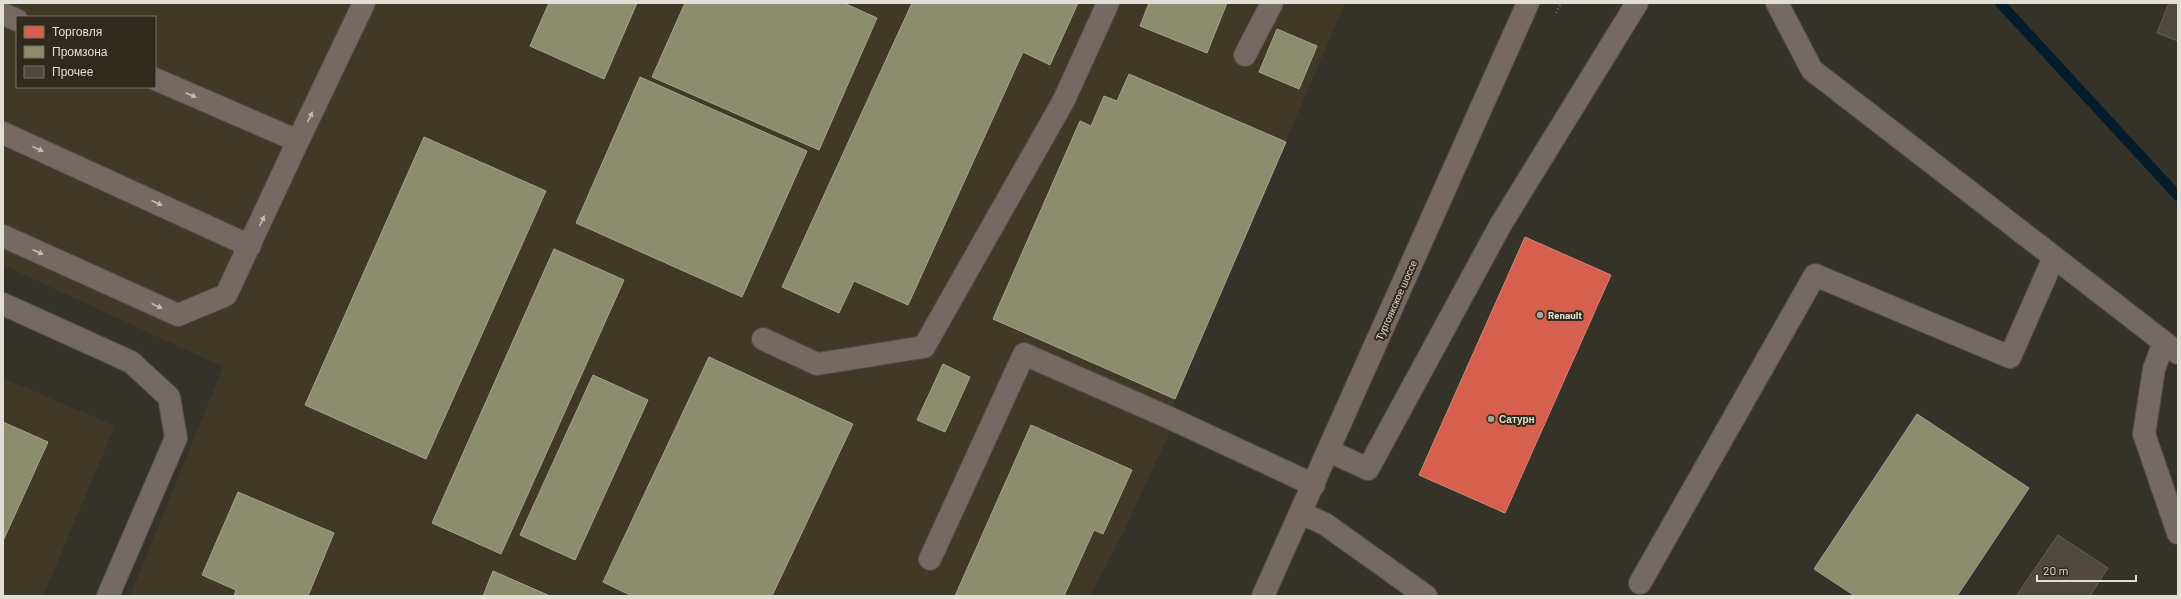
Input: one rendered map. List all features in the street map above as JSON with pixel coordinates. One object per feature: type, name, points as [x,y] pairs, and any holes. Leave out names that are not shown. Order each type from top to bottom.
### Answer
[{"type":"main road","name":"Тургоякское шоссе","points":[[1263,596],[1314,485],[1528,3]]},
{"type":"lane","points":[[3,236],[178,315],[226,295],[364,3]]},
{"type":"lane","points":[[763,339],[817,364],[924,347],[1064,100],[1108,3]]},
{"type":"lane","points":[[1245,56],[1272,3]]},
{"type":"lane","points":[[1329,451],[1368,469],[1500,224],[1637,3]]},
{"type":"lane","points":[[1777,3],[1812,70],[2171,347],[2154,369],[2144,434],[2178,533]]},
{"type":"lane","points":[[3,14],[16,20]]},
{"type":"lane","points":[[156,79],[298,141]]},
{"type":"lane","points":[[3,133],[250,246]]},
{"type":"lane","points":[[1640,583],[1815,274],[2010,357],[2054,257]]},
{"type":"lane","points":[[3,304],[130,362],[169,397],[176,438],[108,596]]},
{"type":"lane","points":[[930,559],[1024,354],[1172,419],[1314,485]]},
{"type":"lane","points":[[1301,513],[1325,524],[1422,595]]},
{"type":"shaded area","points":[[3,3],[1345,3],[1175,399],[1168,436],[1124,531],[1090,596],[130,596],[223,367],[3,265]]},
{"type":"shaded area","points":[[3,378],[115,426],[43,596],[3,596]]},
{"type":"building: Торговля","points":[[1525,237],[1611,275],[1505,513],[1419,475]]},
{"type":"building: Промзона","points":[[549,3],[637,3],[604,79],[530,46]]},
{"type":"building: Промзона","points":[[685,3],[844,3],[877,18],[819,150],[652,77]]},
{"type":"building: Промзона","points":[[912,3],[1078,3],[1050,65],[1023,52],[908,305],[854,281],[839,313],[782,287]]},
{"type":"building: Промзона","points":[[1149,3],[1227,3],[1207,53],[1140,26]]},
{"type":"building: Промзона","points":[[1277,29],[1317,46],[1299,89],[1259,72]]},
{"type":"building: Промзона","points":[[1129,74],[1286,142],[1175,399],[993,319],[1080,121],[1091,126],[1104,96],[1117,101]]},
{"type":"building: Промзона","points":[[640,77],[807,151],[742,297],[576,223]]},
{"type":"building: Промзона","points":[[424,137],[546,191],[426,459],[305,405]]},
{"type":"building: Промзона","points":[[554,249],[624,280],[501,554],[432,523]]},
{"type":"building: Промзона","points":[[709,357],[853,424],[772,596],[632,596],[603,582]]},
{"type":"building: Промзона","points":[[943,364],[970,377],[945,432],[917,420]]},
{"type":"building: Промзона","points":[[593,375],[648,400],[575,560],[520,535]]},
{"type":"building: Промзона","points":[[1917,414],[2029,488],[1957,596],[1855,596],[1814,569]]},
{"type":"building: Промзона","points":[[3,422],[48,442],[3,541]]},
{"type":"building: Промзона","points":[[1031,425],[1132,470],[1103,534],[1094,530],[1064,596],[955,596]]},
{"type":"building: Промзона","points":[[238,492],[334,533],[308,596],[234,596],[236,590],[202,575]]},
{"type":"building: Промзона","points":[[493,571],[550,596],[483,596]]},
{"type":"building: Прочее","points":[[2169,3],[2178,3],[2178,41],[2157,33]]},
{"type":"building: Прочее","points":[[2058,535],[2108,568],[2090,596],[2016,596]]},
{"type":"waterway","points":[[2000,3],[2178,196]]},
{"type":"place","name":"Renault","points":[[1540,315]]},
{"type":"place","name":"Сатурн","points":[[1491,419]]}]
